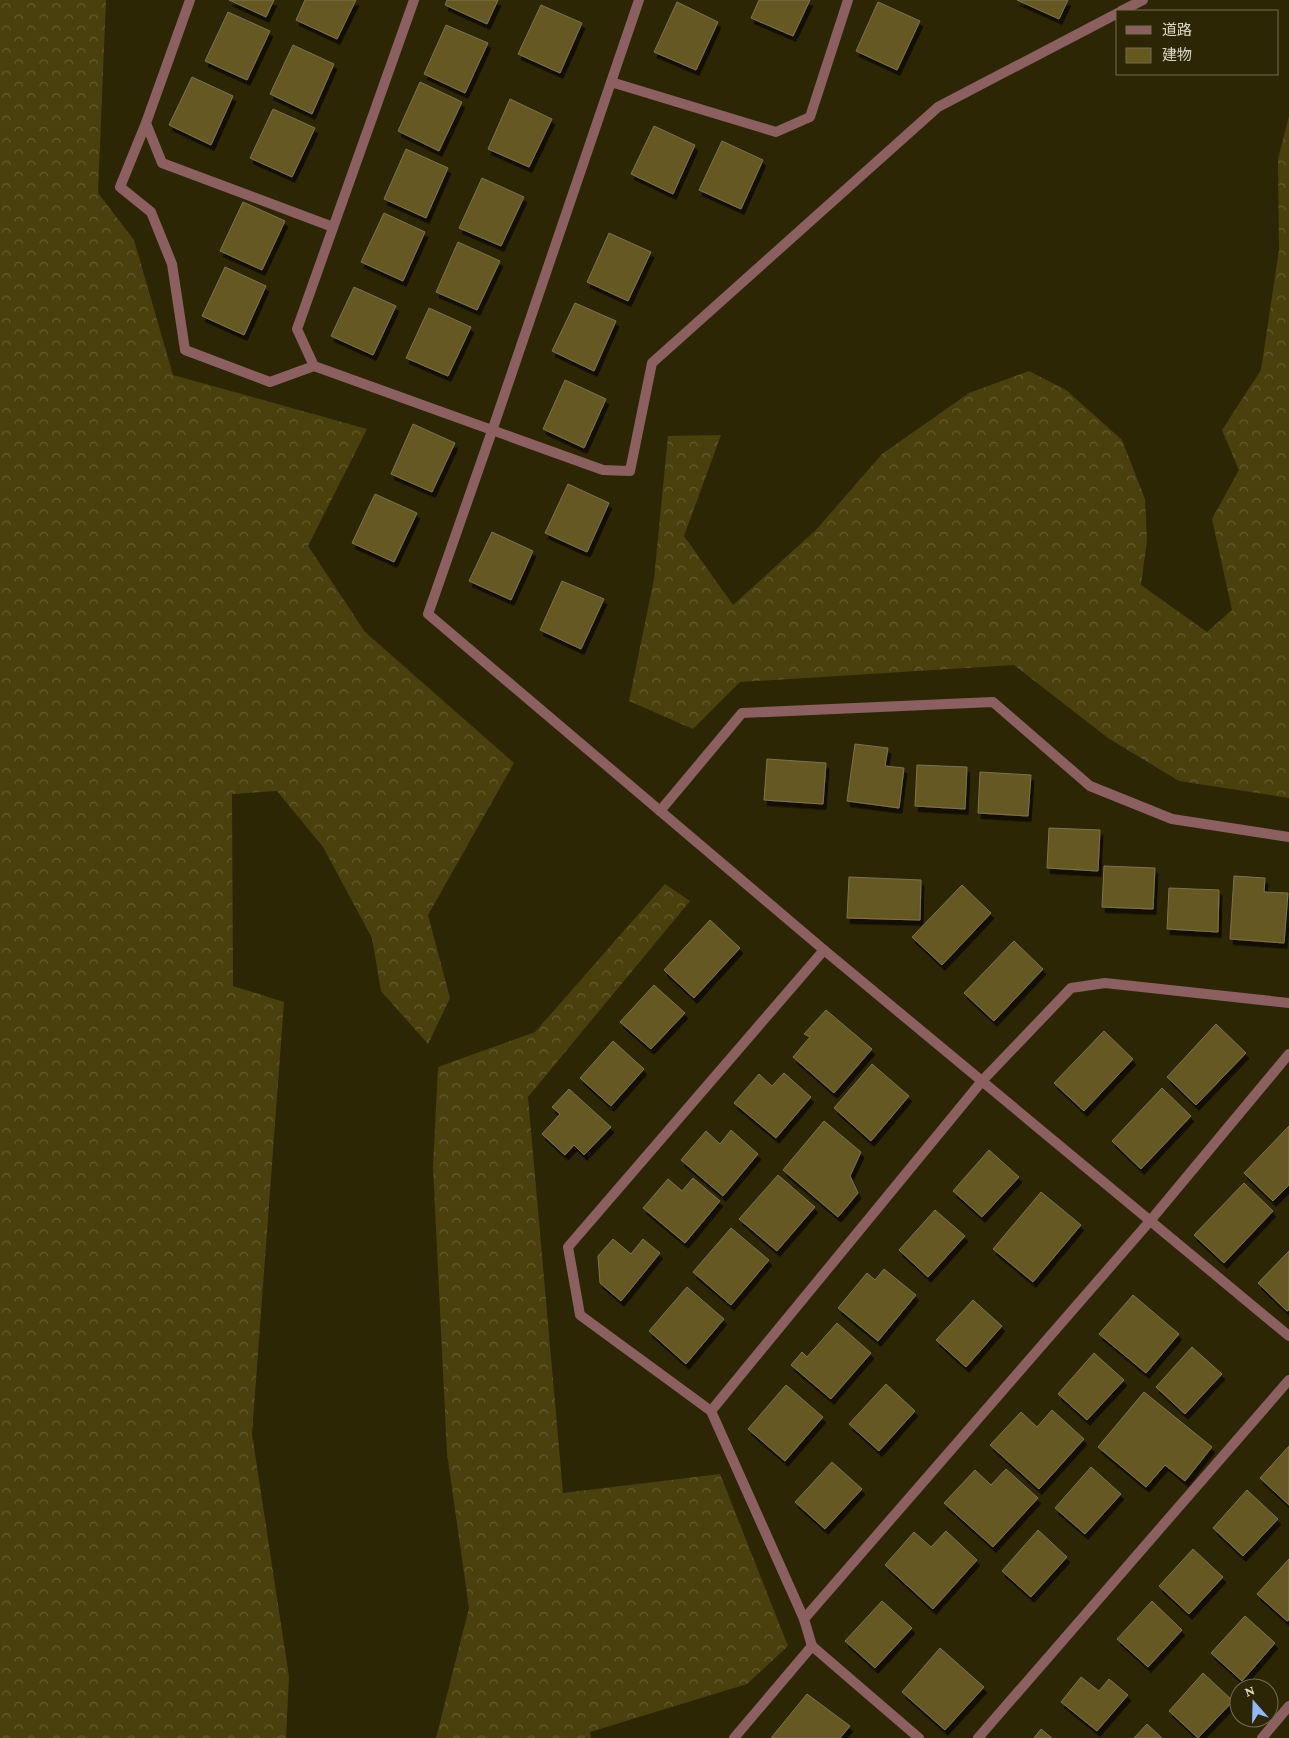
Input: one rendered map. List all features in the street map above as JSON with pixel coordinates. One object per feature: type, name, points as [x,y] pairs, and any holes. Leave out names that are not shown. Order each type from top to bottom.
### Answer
[{"type":"street","points":[[190,0],[146,123],[120,187],[150,212],[172,264],[185,350],[270,382],[314,366],[602,470],[630,471],[652,363],[938,108],[1116,14]]},
{"type":"street","points":[[314,366],[297,329],[414,0]]},
{"type":"street","points":[[639,0],[428,614],[824,950],[1289,1336]]},
{"type":"street","points":[[611,82],[776,132],[810,117],[848,0]]},
{"type":"street","points":[[1123,10],[1143,0]]},
{"type":"street","points":[[146,123],[162,163],[334,227]]},
{"type":"street","points":[[660,811],[742,713],[993,702],[1090,786],[1172,819],[1289,837]]},
{"type":"street","points":[[824,950],[568,1246],[580,1315],[711,1411],[804,1620],[812,1646],[919,1738]]},
{"type":"street","points":[[711,1411],[982,1081],[1071,988],[1105,983],[1289,1002]]},
{"type":"street","points":[[804,1620],[1150,1221],[1289,1054]]},
{"type":"street","points":[[978,1738],[1289,1380]]},
{"type":"street","points":[[734,1738],[812,1646]]},
{"type":"street","points":[[1262,1738],[1289,1706]]},
{"type":"green space","points":[[0,0],[106,0],[98,193],[134,240],[173,375],[367,429],[308,546],[365,632],[514,763],[428,915],[450,998],[428,1044],[381,991],[372,938],[323,847],[277,791],[232,794],[233,986],[284,1002],[252,1434],[289,1677],[286,1738],[0,1738]]},
{"type":"green space","points":[[1289,116],[1289,798],[1179,781],[1108,738],[1014,665],[740,682],[693,729],[629,701],[654,579],[668,436],[721,435],[684,536],[733,605],[816,530],[882,454],[969,393],[1029,371],[1066,390],[1122,440],[1145,499],[1147,540],[1141,585],[1207,632],[1232,610],[1212,519],[1239,470],[1222,430],[1261,370],[1279,250],[1278,159]]},
{"type":"green space","points":[[665,884],[690,901],[528,1097],[563,1493],[720,1474],[788,1646],[747,1684],[590,1732],[591,1738],[436,1738],[469,1608],[447,1453],[433,1167],[438,1067],[535,1032]]},
{"type":"building","points":[[229,0],[274,0],[266,17]]},
{"type":"building","points":[[305,0],[356,0],[337,39],[296,20]]},
{"type":"building","points":[[447,0],[498,0],[487,24],[445,5]]},
{"type":"building","points":[[759,0],[810,0],[793,36],[751,18]]},
{"type":"building","points":[[1017,0],[1068,0],[1059,19]]},
{"type":"building","points":[[677,2],[718,22],[696,70],[654,52]]},
{"type":"building","points":[[878,2],[920,21],[897,70],[856,51]]},
{"type":"building","points":[[541,5],[582,23],[560,73],[518,54]]},
{"type":"building","points":[[228,12],[270,31],[247,80],[205,61]]},
{"type":"building","points":[[446,25],[488,43],[465,93],[424,74]]},
{"type":"building","points":[[293,45],[334,64],[312,114],[270,94]]},
{"type":"building","points":[[192,77],[233,96],[211,145],[169,125]]},
{"type":"building","points":[[420,82],[462,102],[439,151],[398,131]]},
{"type":"building","points":[[510,99],[552,119],[529,167],[488,149]]},
{"type":"building","points":[[273,109],[315,128],[292,177],[250,158]]},
{"type":"building","points":[[654,126],[695,145],[673,194],[631,174]]},
{"type":"building","points":[[722,141],[763,160],[741,209],[699,190]]},
{"type":"building","points":[[406,149],[448,168],[426,218],[384,199]]},
{"type":"building","points":[[482,178],[524,197],[501,246],[459,228]]},
{"type":"building","points":[[243,202],[285,221],[262,270],[220,251]]},
{"type":"building","points":[[384,213],[425,232],[403,281],[361,262]]},
{"type":"building","points":[[609,233],[651,252],[628,301],[587,282]]},
{"type":"building","points":[[458,242],[500,261],[477,310],[436,292]]},
{"type":"building","points":[[225,267],[266,286],[244,335],[202,316]]},
{"type":"building","points":[[354,287],[396,306],[373,355],[331,336]]},
{"type":"building","points":[[575,303],[616,321],[594,371],[552,351]]},
{"type":"building","points":[[429,308],[471,327],[448,376],[406,358]]},
{"type":"building","points":[[565,380],[606,399],[584,448],[543,429]]},
{"type":"building","points":[[413,424],[455,443],[432,492],[391,474]]},
{"type":"building","points":[[568,484],[609,503],[587,552],[545,533]]},
{"type":"building","points":[[375,494],[417,513],[394,562],[352,543]]},
{"type":"building","points":[[492,532],[533,551],[511,600],[469,581]]},
{"type":"building","points":[[562,581],[604,599],[581,649],[540,630]]},
{"type":"building","points":[[855,744],[888,748],[885,766],[904,768],[899,808],[847,801]]},
{"type":"building","points":[[767,759],[826,763],[823,804],[764,800]]},
{"type":"building","points":[[917,765],[967,767],[965,809],[915,806]]},
{"type":"building","points":[[980,772],[1031,775],[1028,816],[978,813]]},
{"type":"building","points":[[1049,828],[1100,830],[1098,871],[1047,868]]},
{"type":"building","points":[[1104,866],[1155,868],[1153,909],[1102,907]]},
{"type":"building","points":[[1234,876],[1265,878],[1264,892],[1288,893],[1284,943],[1230,939]]},
{"type":"building","points":[[849,877],[921,880],[920,920],[847,918]]},
{"type":"building","points":[[962,885],[991,913],[942,965],[912,937]]},
{"type":"building","points":[[1169,888],[1219,890],[1218,932],[1167,929]]},
{"type":"building","points":[[710,920],[740,948],[694,998],[664,970]]},
{"type":"building","points":[[1014,941],[1043,969],[994,1021],[964,993]]},
{"type":"building","points":[[654,985],[685,1013],[651,1049],[620,1022]]},
{"type":"building","points":[[826,1010],[872,1049],[834,1093],[793,1057],[810,1037],[804,1034]]},
{"type":"building","points":[[1216,1024],[1246,1053],[1196,1105],[1167,1077]]},
{"type":"building","points":[[1104,1031],[1133,1059],[1084,1111],[1054,1083]]},
{"type":"building","points":[[613,1041],[644,1069],[611,1106],[580,1078]]},
{"type":"building","points":[[872,1064],[909,1096],[871,1141],[834,1108]]},
{"type":"building","points":[[784,1073],[811,1097],[776,1138],[734,1103],[759,1074],[772,1086]]},
{"type":"building","points":[[1162,1088],[1191,1116],[1141,1169],[1112,1141]]},
{"type":"building","points":[[569,1089],[611,1127],[584,1155],[574,1145],[565,1155],[542,1134],[560,1114],[552,1107]]},
{"type":"building","points":[[824,1121],[861,1152],[850,1176],[858,1193],[838,1217],[783,1170]]},
{"type":"building","points":[[1289,1126],[1289,1185],[1273,1201],[1244,1173]]},
{"type":"building","points":[[731,1130],[758,1154],[723,1196],[681,1160],[706,1131],[720,1144]]},
{"type":"building","points":[[989,1150],[1019,1177],[982,1217],[953,1191]]},
{"type":"building","points":[[778,1175],[815,1207],[777,1251],[739,1219]]},
{"type":"building","points":[[693,1178],[720,1201],[685,1243],[643,1208],[668,1179],[682,1191]]},
{"type":"building","points":[[1244,1183],[1273,1211],[1224,1263],[1194,1235]]},
{"type":"building","points":[[1041,1192],[1081,1225],[1033,1282],[993,1249]]},
{"type":"building","points":[[935,1210],[965,1236],[928,1277],[899,1250]]},
{"type":"building","points":[[731,1228],[769,1260],[731,1305],[693,1272]]},
{"type":"building","points":[[613,1239],[631,1254],[643,1239],[660,1253],[621,1301],[600,1283],[598,1256]]},
{"type":"building","points":[[1289,1251],[1289,1310],[1287,1311],[1258,1283]]},
{"type":"building","points":[[884,1269],[916,1295],[878,1341],[838,1308],[867,1273],[875,1280]]},
{"type":"building","points":[[687,1287],[724,1319],[686,1364],[649,1331]]},
{"type":"building","points":[[1133,1295],[1179,1334],[1146,1373],[1099,1334]]},
{"type":"building","points":[[973,1300],[1002,1326],[966,1367],[936,1340]]},
{"type":"building","points":[[837,1323],[871,1353],[831,1399],[791,1365],[802,1352],[807,1357]]},
{"type":"building","points":[[1192,1347],[1222,1374],[1185,1414],[1156,1387]]},
{"type":"building","points":[[1094,1353],[1124,1380],[1087,1420],[1058,1394]]},
{"type":"building","points":[[886,1384],[915,1411],[879,1451],[849,1424]]},
{"type":"building","points":[[786,1385],[823,1417],[785,1461],[748,1429]]},
{"type":"building","points":[[1144,1392],[1212,1447],[1185,1481],[1165,1465],[1146,1487],[1098,1447]]},
{"type":"building","points":[[1052,1410],[1084,1439],[1039,1489],[990,1445],[1021,1412],[1037,1427]]},
{"type":"building","points":[[1289,1446],[1289,1505],[1260,1478]]},
{"type":"building","points":[[832,1462],[862,1489],[825,1529],[795,1502]]},
{"type":"building","points":[[1091,1467],[1121,1494],[1085,1534],[1055,1508]]},
{"type":"building","points":[[1006,1469],[1038,1498],[993,1547],[944,1503],[975,1470],[991,1485]]},
{"type":"building","points":[[1247,1490],[1278,1519],[1243,1556],[1213,1528]]},
{"type":"building","points":[[1038,1530],[1067,1557],[1031,1597],[1002,1571]]},
{"type":"building","points":[[946,1531],[977,1560],[933,1609],[885,1565],[914,1532],[931,1547]]},
{"type":"building","points":[[1193,1549],[1223,1577],[1189,1614],[1159,1586]]},
{"type":"building","points":[[1289,1559],[1289,1620],[1287,1621],[1257,1594]]},
{"type":"building","points":[[882,1601],[912,1628],[875,1668],[845,1641]]},
{"type":"building","points":[[1152,1601],[1182,1630],[1148,1667],[1117,1639]]},
{"type":"building","points":[[1245,1616],[1275,1643],[1245,1678],[1239,1678],[1211,1653]]},
{"type":"building","points":[[940,1648],[984,1687],[945,1730],[902,1692]]},
{"type":"building","points":[[1203,1673],[1229,1697],[1229,1705],[1198,1738],[1169,1711]]},
{"type":"building","points":[[1081,1677],[1099,1691],[1109,1679],[1128,1695],[1097,1731],[1061,1702]]},
{"type":"building","points":[[807,1694],[850,1726],[840,1738],[771,1738]]},
{"type":"building","points":[[1147,1724],[1162,1738],[1134,1738]]},
{"type":"building","points":[[1041,1729],[1052,1738],[1034,1738]]}]
